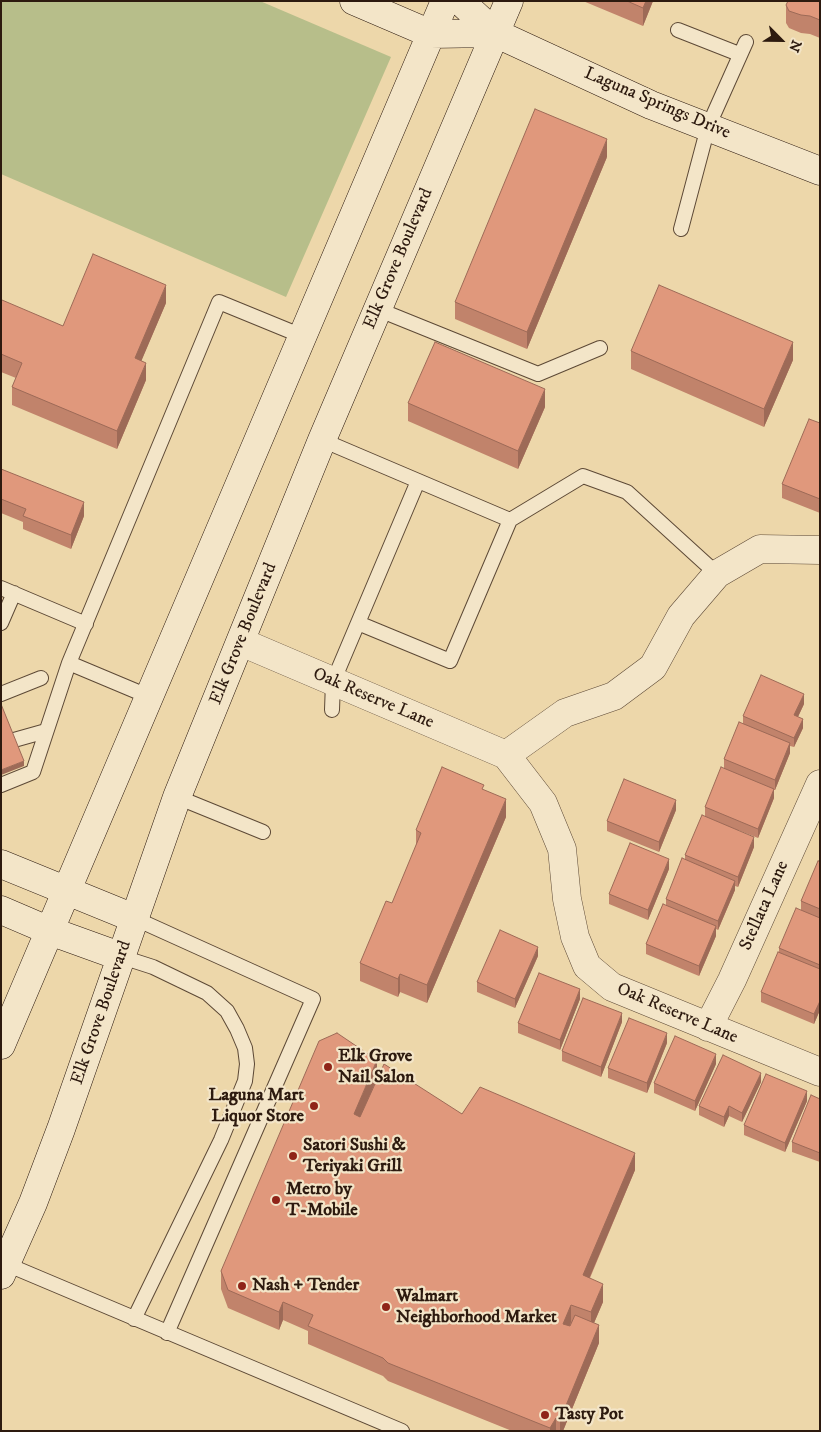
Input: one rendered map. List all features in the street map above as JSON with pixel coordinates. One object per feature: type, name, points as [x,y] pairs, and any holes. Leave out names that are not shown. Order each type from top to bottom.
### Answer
[{"type":"main road","name":"Laguna Springs Drive","points":[[354,1],[431,34],[495,33]]},
{"type":"main road","points":[[1,1044],[445,1]]},
{"type":"main road","name":"Laguna Springs Drive","points":[[460,1],[495,33],[651,105],[820,171]]},
{"type":"main road","name":"Elk Grove Boulevard","points":[[4,1269],[40,1184],[136,919],[177,798],[322,440],[509,1]]},
{"type":"main road","points":[[506,755],[565,713],[614,696],[653,667],[682,616],[717,574],[760,549],[820,550]]},
{"type":"main road","name":"Oak Reserve Lane","points":[[241,642],[506,755],[543,803],[562,849],[567,899],[575,938],[587,966],[612,987],[820,1072]]},
{"type":"main road","name":"Stellata Lane","points":[[708,1027],[732,980],[820,784]]},
{"type":"main road","points":[[1,864],[136,919]]},
{"type":"main road","points":[[1,910],[50,931],[122,957]]},
{"type":"lane","points":[[678,30],[742,48],[708,127],[681,228]]},
{"type":"lane","points":[[1,785],[33,772],[69,663],[219,302],[302,336]]},
{"type":"lane","points":[[377,309],[538,374],[600,348]]},
{"type":"lane","points":[[322,440],[510,520]]},
{"type":"lane","points":[[358,624],[450,661],[510,520],[583,476],[627,492],[717,574]]},
{"type":"lane","points":[[332,710],[334,682],[418,480]]},
{"type":"lane","points":[[1,623],[7,590],[86,624]]},
{"type":"lane","points":[[69,663],[150,697]]},
{"type":"lane","points":[[1,694],[41,678]]},
{"type":"lane","points":[[14,740],[46,731]]},
{"type":"lane","points":[[177,798],[263,832]]},
{"type":"lane","points":[[136,919],[313,999],[168,1333]]},
{"type":"lane","points":[[122,957],[152,967],[207,993],[227,1011],[245,1048],[247,1064],[245,1081],[221,1140],[134,1319]]},
{"type":"lane","points":[[4,1269],[134,1319],[402,1431]]},
{"type":"green space","points":[[1,1],[260,1],[391,57],[286,297],[1,174]]},
{"type":"building","points":[[627,1],[646,1],[643,8]]},
{"type":"building","points":[[788,1],[820,1],[820,20],[789,11],[786,5]]},
{"type":"building","points":[[535,109],[607,139],[527,332],[455,302]]},
{"type":"building","points":[[93,254],[166,285],[135,358],[146,363],[117,431],[12,387],[22,363],[1,354],[2,300],[63,326]]},
{"type":"building","points":[[659,285],[793,342],[764,409],[631,351]]},
{"type":"building","points":[[435,342],[545,389],[518,451],[408,403]]},
{"type":"building","points":[[809,419],[820,423],[820,499],[782,484]]},
{"type":"building","points":[[1,469],[84,502],[71,535],[23,516],[26,509],[1,499]]},
{"type":"building","points":[[761,675],[804,694],[794,715],[803,719],[794,738],[743,716]]},
{"type":"building","points":[[1,704],[24,761],[1,770]]},
{"type":"building","points":[[739,722],[790,743],[775,780],[724,759]]},
{"type":"building","points":[[442,767],[484,785],[482,789],[506,799],[427,985],[400,974],[398,979],[360,963],[386,901],[392,903],[421,833],[416,830]]},
{"type":"building","points":[[721,767],[774,789],[758,829],[705,807]]},
{"type":"building","points":[[624,779],[676,800],[659,842],[607,821]]},
{"type":"building","points":[[702,815],[754,837],[738,877],[685,855]]},
{"type":"building","points":[[630,843],[669,859],[648,910],[609,894]]},
{"type":"building","points":[[682,858],[735,881],[718,921],[666,899]]},
{"type":"building","points":[[818,861],[820,861],[820,909],[801,901]]},
{"type":"building","points":[[663,904],[716,926],[699,966],[646,944]]},
{"type":"building","points":[[796,908],[820,918],[820,965],[779,948]]},
{"type":"building","points":[[500,930],[538,947],[515,999],[477,982]]},
{"type":"building","points":[[778,952],[820,969],[820,1001],[814,1014],[761,992]]},
{"type":"building","points":[[539,973],[580,989],[560,1040],[518,1023]]},
{"type":"building","points":[[583,998],[622,1013],[601,1067],[562,1051]]},
{"type":"building","points":[[629,1018],[667,1033],[647,1083],[608,1068]]},
{"type":"building","points":[[337,1033],[377,1060],[354,1114],[360,1117],[384,1064],[462,1114],[480,1087],[635,1153],[583,1275],[603,1284],[591,1312],[571,1305],[563,1324],[570,1326],[575,1315],[599,1325],[560,1420],[556,1418],[550,1428],[388,1363],[383,1358],[308,1326],[313,1315],[283,1302],[279,1312],[228,1290],[221,1271],[319,1041]]},
{"type":"building","points":[[675,1036],[716,1054],[695,1101],[654,1083]]},
{"type":"building","points":[[723,1055],[761,1073],[742,1113],[729,1106],[724,1117],[699,1106]]},
{"type":"building","points":[[766,1074],[807,1091],[785,1143],[744,1125]]},
{"type":"building","points":[[811,1095],[820,1099],[820,1153],[792,1142]]},
{"type":"place","name":"Elk Grove Nail Salon","points":[[328,1067]]},
{"type":"place","name":"Laguna Mart Liquor Store","points":[[314,1106]]},
{"type":"place","name":"Satori Sushi & Teriyaki Grill","points":[[293,1156]]},
{"type":"place","name":"Metro by T-Mobile","points":[[276,1200]]},
{"type":"place","name":"Nash + Tender","points":[[242,1286]]},
{"type":"place","name":"Walmart Neighborhood Market","points":[[386,1307]]},
{"type":"place","name":"Tasty Pot","points":[[545,1415]]}]
